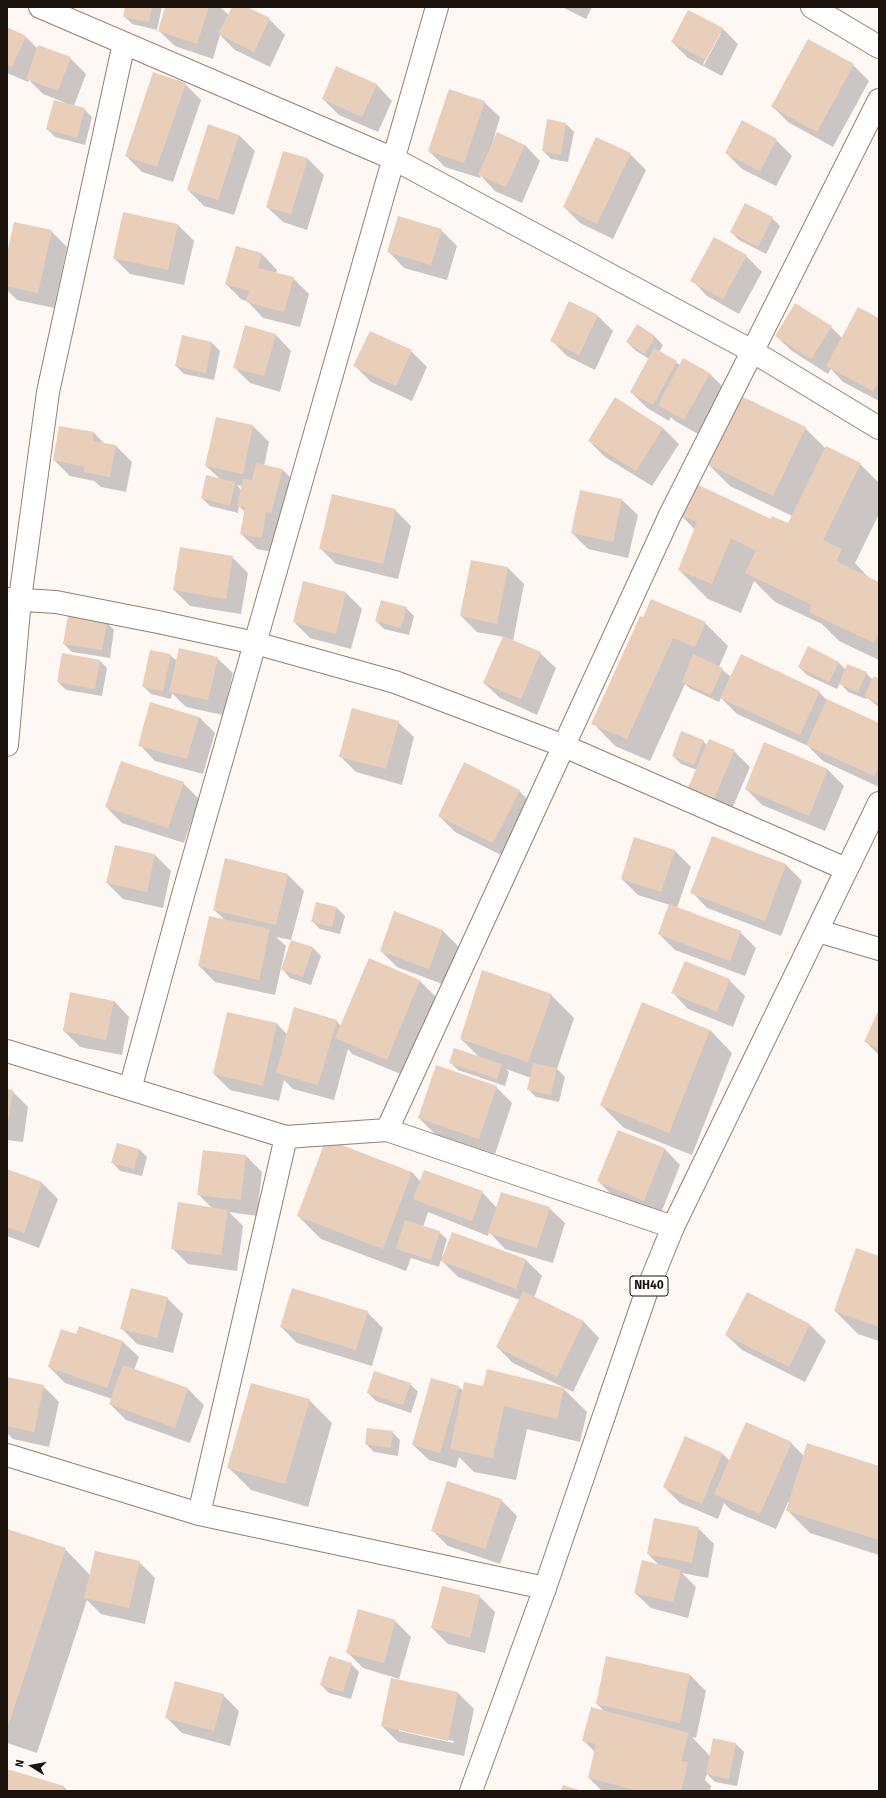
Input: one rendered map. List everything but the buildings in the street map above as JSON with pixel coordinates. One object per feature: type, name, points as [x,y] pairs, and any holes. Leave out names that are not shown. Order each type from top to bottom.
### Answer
[{"type":"main road","points":[[40,7],[394,159],[752,351],[879,428]]},
{"type":"main road","points":[[130,1089],[183,895],[437,7]]},
{"type":"main road","points":[[812,7],[879,47]]},
{"type":"main road","points":[[7,745],[14,599],[48,392],[124,43]]},
{"type":"main road","points":[[387,1130],[670,515],[879,100]]},
{"type":"main road","points":[[14,599],[56,602],[255,643],[395,682],[564,746],[846,869]]},
{"type":"main road","name":"NH40","points":[[471,1791],[545,1588],[646,1294],[673,1227],[879,803]]},
{"type":"main road","points":[[818,931],[879,949]]},
{"type":"main road","points":[[7,1051],[286,1137],[387,1130],[673,1227]]},
{"type":"main road","points":[[199,1514],[286,1137]]},
{"type":"main road","points":[[7,1456],[199,1514],[545,1588]]}]
